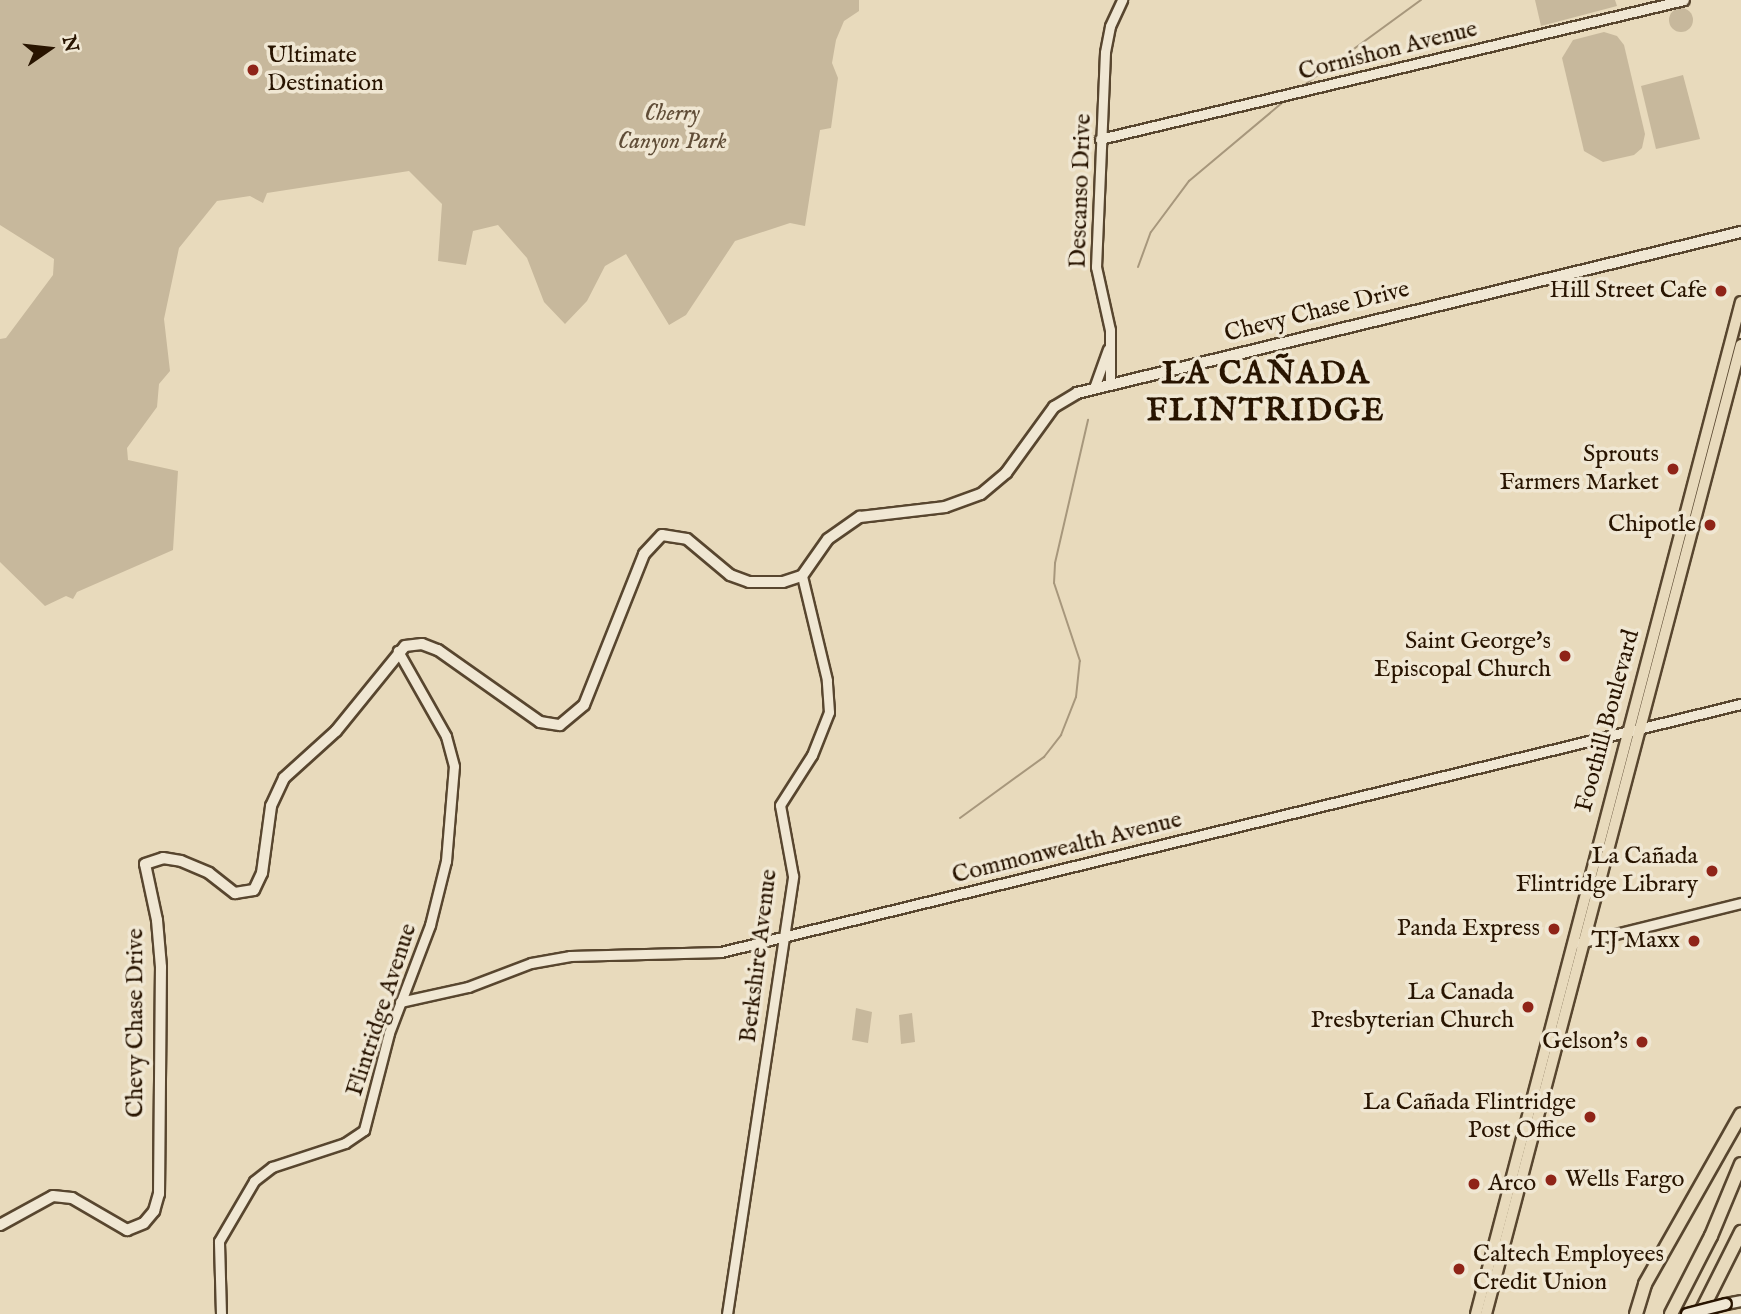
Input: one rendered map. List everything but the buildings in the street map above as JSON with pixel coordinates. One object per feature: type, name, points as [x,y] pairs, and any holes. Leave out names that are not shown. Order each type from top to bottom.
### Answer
[{"type":"highway","points":[[1636,1314],[1645,1284],[1741,1114]]},
{"type":"highway","points":[[1671,1314],[1712,1236],[1741,1164]]},
{"type":"highway","points":[[1700,1314],[1741,1232]]},
{"type":"main road","name":"Chevy Chase Drive","points":[[802,576],[828,539],[849,522],[879,512],[945,506],[981,494],[1006,473],[1060,401],[1094,388],[1741,232]]},
{"type":"main road","name":"Foothill Boulevard","points":[[1476,1314],[1571,945],[1633,732],[1730,366],[1741,302]]},
{"type":"main road","name":"Foothill Boulevard","points":[[1730,366],[1741,345]]},
{"type":"main road","points":[[398,650],[414,644],[438,650],[540,722],[560,725],[584,705],[644,554],[657,537],[668,534],[687,539],[724,572],[749,582],[772,584],[802,576]]},
{"type":"main road","name":"Chevy Chase Drive","points":[[0,1225],[53,1196],[72,1198],[127,1230],[144,1223],[154,1211],[159,1194],[160,967],[157,920],[145,864],[163,858],[181,862],[209,873],[235,893],[254,890],[262,873],[276,792],[284,778],[336,731],[398,650]]},
{"type":"main road","name":"Foothill Boulevard","points":[[1486,1314],[1584,942],[1633,732]]},
{"type":"main road","points":[[1687,1314],[1741,1301]]},
{"type":"street","name":"Descanso Drive","points":[[1110,384],[1110,330],[1096,275],[1100,139],[1105,52],[1110,26],[1122,0]]},
{"type":"street","name":"Cornishon Avenue","points":[[1100,139],[1684,0]]},
{"type":"street","points":[[1094,388],[1109,347]]},
{"type":"street","name":"Berkshire Avenue","points":[[727,1314],[793,870],[780,805],[812,755],[829,712],[827,680],[802,576]]},
{"type":"street","name":"Flintridge Avenue","points":[[221,1314],[218,1252],[223,1231],[262,1173],[300,1155],[345,1143],[364,1130],[400,1002],[430,925],[446,861],[454,766],[446,736],[398,650]]},
{"type":"street","name":"Commonwealth Avenue","points":[[400,1002],[467,987],[531,963],[570,956],[706,955],[1741,704]]},
{"type":"street","points":[[1571,945],[1741,903]]},
{"type":"green space","name":"Cherry Canyon Park","points":[[0,0],[859,0],[859,11],[844,21],[836,40],[832,63],[838,78],[831,128],[820,130],[805,226],[790,223],[735,241],[686,315],[669,325],[626,254],[605,266],[587,301],[565,324],[544,302],[527,258],[498,225],[473,231],[466,265],[438,261],[442,204],[409,171],[267,193],[263,203],[250,196],[217,201],[179,248],[164,319],[170,371],[159,384],[157,407],[127,448],[128,460],[178,471],[173,550],[77,592],[73,599],[66,596],[45,606],[0,562],[0,339],[6,338],[53,275],[54,259],[0,225]]},
{"type":"green space","points":[[1535,0],[1615,0],[1617,6],[1541,26]]},
{"type":"green space","points":[[1681,8],[1692,15],[1693,20],[1686,31],[1681,32],[1670,25],[1669,20],[1676,9]]},
{"type":"green space","points":[[1604,32],[1617,36],[1624,45],[1645,134],[1642,148],[1634,155],[1603,162],[1584,151],[1562,58],[1573,40]]},
{"type":"green space","points":[[1683,75],[1700,139],[1656,149],[1641,86]]},
{"type":"green space","points":[[856,1008],[872,1012],[868,1043],[852,1040]]},
{"type":"green space","points":[[912,1013],[915,1042],[901,1044],[899,1015]]},
{"type":"waterway","points":[[1303,86],[1421,0]]},
{"type":"waterway","points":[[1138,267],[1151,232],[1189,181],[1288,98]]},
{"type":"waterway","points":[[960,818],[1044,757],[1061,735],[1076,697],[1080,661],[1054,583],[1055,563],[1088,420]]},
{"type":"place","name":"Ultimate Destination","points":[[253,70]]},
{"type":"place","name":"Hill Street Cafe","points":[[1721,291]]},
{"type":"place","name":"Sprouts Farmers Market","points":[[1673,469]]},
{"type":"place","name":"Chipotle","points":[[1710,525]]},
{"type":"place","name":"Saint George's Episcopal Church","points":[[1565,656]]},
{"type":"place","name":"La Cañada Flintridge Library","points":[[1712,871]]},
{"type":"place","name":"Panda Express","points":[[1554,929]]},
{"type":"place","name":"TJ Maxx","points":[[1694,941]]},
{"type":"place","name":"La Canada Presbyterian Church","points":[[1528,1007]]},
{"type":"place","name":"Gelson's","points":[[1642,1042]]},
{"type":"place","name":"La Cañada Flintridge Post Office","points":[[1590,1117]]},
{"type":"place","name":"Wells Fargo","points":[[1551,1180]]},
{"type":"place","name":"Arco","points":[[1474,1184]]},
{"type":"place","name":"Caltech Employees Credit Union","points":[[1459,1269]]},
{"type":"district","name":"LA CAÑADA FLINTRIDGE","points":[[1266,394]]}]
